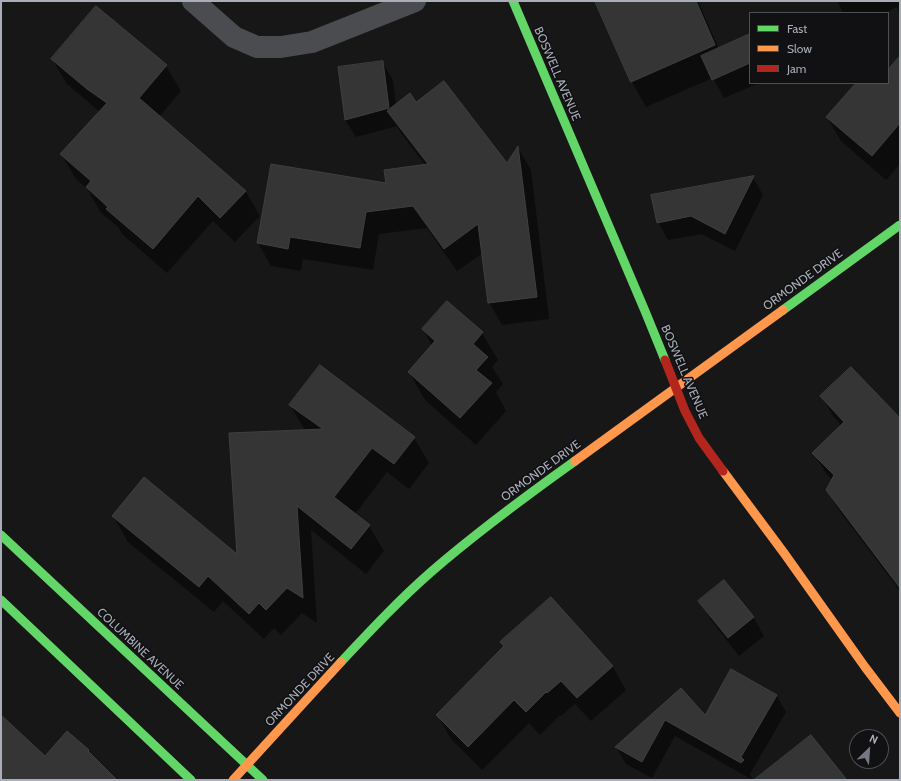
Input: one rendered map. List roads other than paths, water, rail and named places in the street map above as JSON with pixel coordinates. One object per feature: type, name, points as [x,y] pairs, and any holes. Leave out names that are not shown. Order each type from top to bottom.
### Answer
[{"type":"street","points":[[193,1],[234,37],[257,47],[280,47],[312,42],[415,1]]},
{"type":"street","name":"BOSWELL AVENUE","points":[[513,1],[645,311],[685,411],[699,438],[900,713]]},
{"type":"street","name":"ORMONDE DRIVE","points":[[233,780],[385,615],[431,572],[516,504],[900,224]]},
{"type":"street","name":"COLUMBINE AVENUE","points":[[1,535],[263,780]]},
{"type":"street","points":[[1,600],[191,780]]}]
